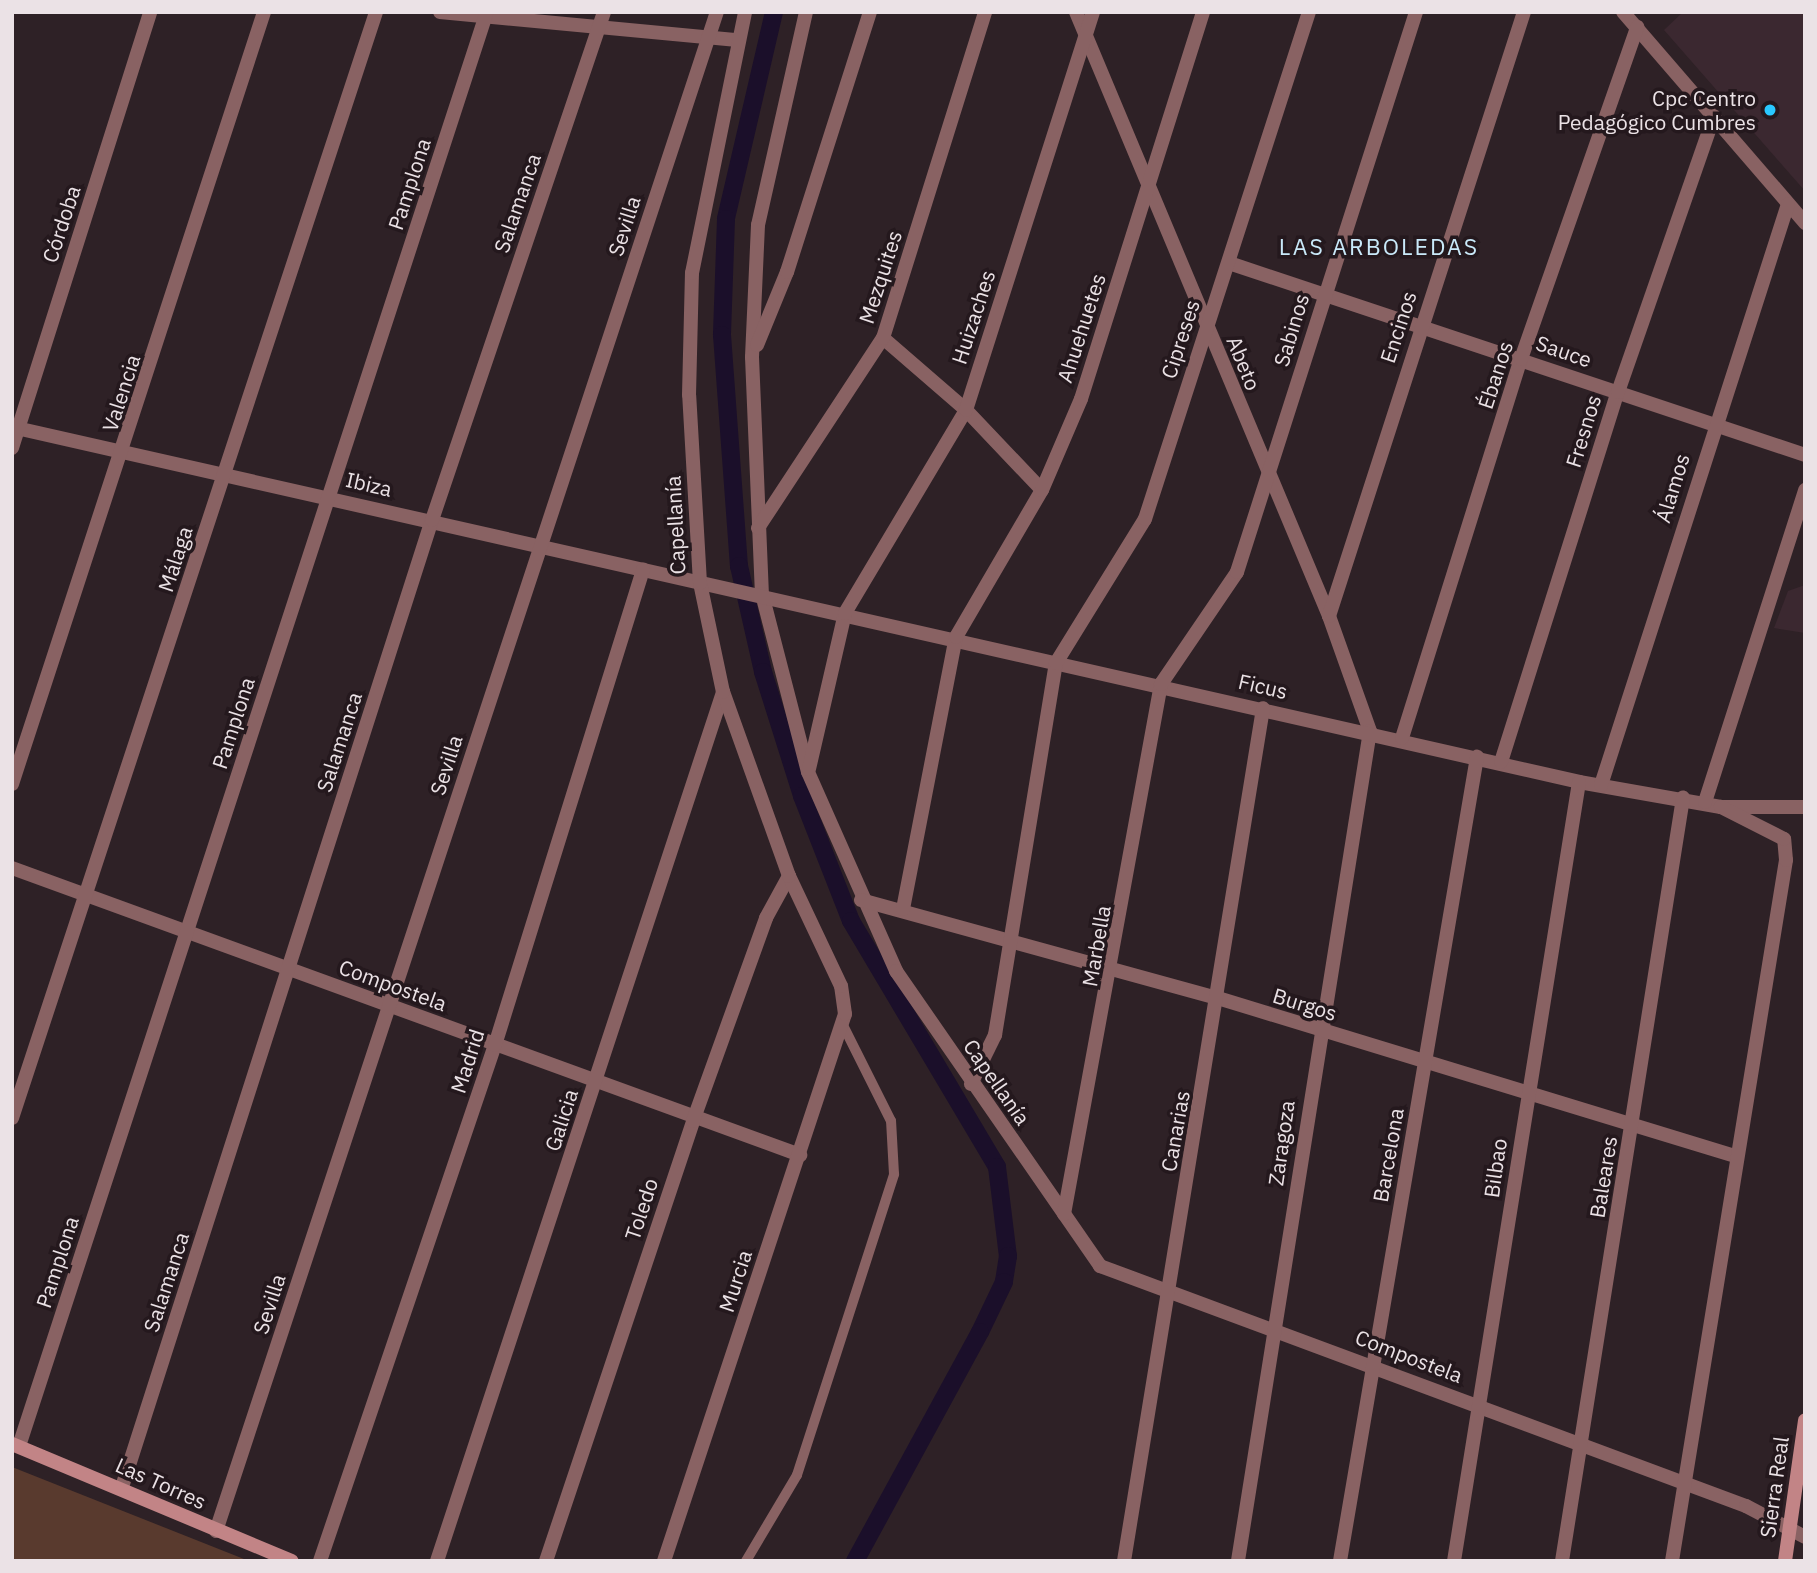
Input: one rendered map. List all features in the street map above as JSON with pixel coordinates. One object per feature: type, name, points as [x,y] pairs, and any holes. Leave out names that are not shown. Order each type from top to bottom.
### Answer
[{"type":"street","name":"Córdoba","points":[[12,448],[16,428],[150,12]]},
{"type":"street","name":"Valencia","points":[[12,784],[123,455],[264,12]]},
{"type":"street","name":"Málaga","points":[[12,1118],[376,12]]},
{"type":"street","points":[[440,12],[486,15],[598,31],[707,41],[735,40]]},
{"type":"street","name":"Salamanca","points":[[122,1487],[432,520],[604,12]]},
{"type":"street","name":"Sevilla","points":[[216,1531],[717,12]]},
{"type":"street","name":"Capellanía","points":[[745,12],[735,40],[692,273],[689,395],[700,583],[723,692],[789,876],[841,986],[844,1019]]},
{"type":"street","points":[[757,593],[758,528],[752,357],[758,225],[806,12]]},
{"type":"street","points":[[752,357],[787,272],[870,12]]},
{"type":"street","name":"Mezquites","points":[[758,528],[883,338],[985,12]]},
{"type":"street","name":"Abeto","points":[[1076,12],[1149,183],[1267,477],[1329,616],[1370,731]]},
{"type":"street","name":"Huizaches","points":[[808,772],[845,613],[966,410],[1093,12]]},
{"type":"street","name":"Ahuehuetes","points":[[903,909],[956,637],[1042,490],[1081,399],[1203,12]]},
{"type":"street","name":"Cipreses","points":[[1056,663],[1145,519],[1206,323],[1229,263],[1309,12]]},
{"type":"street","name":"Sabinos","points":[[1161,684],[1237,572],[1323,295],[1416,12]]},
{"type":"street","name":"Encinos","points":[[1329,616],[1524,12]]},
{"type":"street","points":[[1623,12],[1805,223]]},
{"type":"street","name":"Pamplona","points":[[15,1445],[186,935],[486,15]]},
{"type":"street","name":"Ébanos","points":[[1402,738],[1521,359],[1637,27]]},
{"type":"street","name":"Fresnos","points":[[1501,762],[1618,392],[1714,116]]},
{"type":"street","name":"Álamos","points":[[1601,786],[1715,421],[1788,204]]},
{"type":"street","name":"Sauce","points":[[1229,263],[1420,328],[1715,421],[1805,456]]},
{"type":"street","points":[[883,338],[966,410],[1042,490]]},
{"type":"street","name":"Ibiza","points":[[16,428],[123,455],[328,496],[715,586]]},
{"type":"street","points":[[1705,802],[1805,489]]},
{"type":"street","name":"Madrid","points":[[320,1561],[495,1045],[643,570]]},
{"type":"street","name":"Ficus","points":[[715,586],[956,637],[1056,663],[1402,738],[1579,782],[1683,798],[1721,807],[1805,807]]},
{"type":"street","name":"Capellanía","points":[[757,593],[808,772],[861,900],[896,971],[971,1084],[1100,1266],[1116,1275]]},
{"type":"street","points":[[971,1084],[995,1035],[1056,663]]},
{"type":"street","name":"Marbella","points":[[1065,1213],[1114,971],[1161,684]]},
{"type":"street","name":"Galicia","points":[[437,1561],[723,692]]},
{"type":"street","name":"Canarias","points":[[1124,1561],[1168,1292],[1221,999],[1263,708]]},
{"type":"street","name":"Zaragoza","points":[[1238,1561],[1276,1328],[1318,1030],[1370,731]]},
{"type":"street","name":"Barcelona","points":[[1340,1561],[1477,757]]},
{"type":"street","name":"Bilbao","points":[[1454,1561],[1481,1407],[1528,1092],[1579,782]]},
{"type":"street","name":"Baleares","points":[[1562,1561],[1633,1127],[1683,798]]},
{"type":"street","points":[[1672,1561],[1786,845],[1721,807]]},
{"type":"street","name":"Compostela","points":[[12,868],[186,935],[495,1045],[693,1121],[800,1155]]},
{"type":"street","name":"Toledo","points":[[546,1561],[693,1121],[766,918],[789,876]]},
{"type":"street","name":"Burgos","points":[[861,900],[903,909],[1114,971],[1221,999],[1735,1156]]},
{"type":"street","name":"Murcia","points":[[664,1561],[844,1019]]},
{"type":"street","name":"Compostela","points":[[1116,1275],[1276,1328],[1374,1365],[1684,1483],[1805,1537]]},
{"type":"street","name":"Sierra Real","points":[[1785,1561],[1805,1420]]},
{"type":"street","name":"Las Torres","points":[[15,1445],[122,1487],[216,1531],[292,1561]]},
{"type":"lane","points":[[746,1561],[797,1475],[894,1174],[891,1121],[844,1019]]},
{"type":"shaded area","name":"Cpc Centro Pedagógico Cumbres","points":[[1683,12],[1805,12],[1805,191],[1664,30]]},
{"type":"shaded area","points":[[1805,585],[1805,633],[1774,628],[1788,591]]},
{"type":"shaded area","points":[[12,1467],[249,1561],[12,1561]]},
{"type":"waterway","points":[[774,12],[726,219],[722,335],[739,566],[763,672],[802,796],[851,921],[997,1167],[1008,1256],[1004,1282],[980,1332],[855,1561]]},
{"type":"place","name":"Cpc Centro Pedagógico Cumbres","points":[[1770,110]]},
{"type":"district","name":"LAS ARBOLEDAS","points":[[1379,246]]}]
